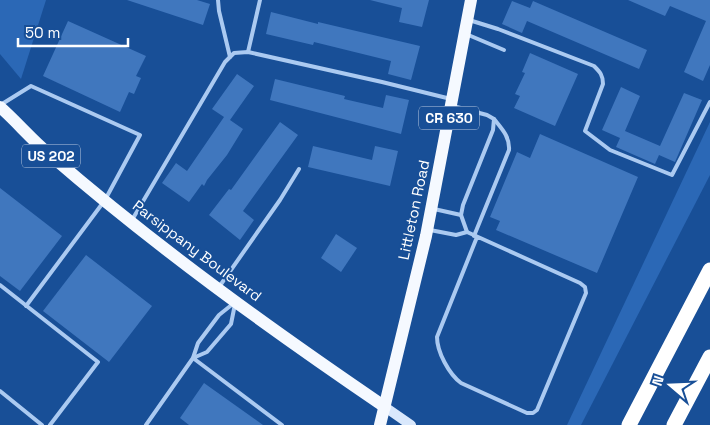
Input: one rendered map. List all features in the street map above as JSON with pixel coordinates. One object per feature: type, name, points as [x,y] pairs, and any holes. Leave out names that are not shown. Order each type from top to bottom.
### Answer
[{"type":"highway","points":[[629,425],[710,270]]},
{"type":"highway","points":[[674,425],[710,357]]},
{"type":"main road","name":"Littleton Road","points":[[380,425],[428,229],[471,0]]},
{"type":"main road","name":"Parsippany Boulevard","points":[[0,106],[48,153],[166,250],[298,348],[385,407]]},
{"type":"main road","points":[[385,407],[411,425]]},
{"type":"lane","points":[[218,0],[230,57]]},
{"type":"lane","points":[[248,52],[260,0]]},
{"type":"lane","points":[[467,20],[498,29],[594,66],[600,72],[603,84],[585,131],[610,150],[672,175],[710,102]]},
{"type":"lane","points":[[465,34],[504,50]]},
{"type":"lane","points":[[131,222],[225,62],[234,53],[248,52],[382,82],[452,102],[486,115],[494,119],[507,136],[510,143],[509,150],[475,236],[437,337],[437,343],[442,357],[456,379],[527,413],[533,414],[538,410],[586,289],[580,283],[475,236],[467,232],[456,235],[428,229]]},
{"type":"lane","points":[[0,106],[30,86],[140,135],[105,200],[26,306]]},
{"type":"lane","points":[[467,232],[461,215],[463,205],[493,130],[494,119]]},
{"type":"lane","points":[[218,289],[280,200],[298,169]]},
{"type":"lane","points":[[432,208],[461,215]]},
{"type":"lane","points":[[0,285],[98,362],[50,425]]},
{"type":"lane","points":[[146,425],[193,358],[198,343],[219,315],[235,302]]},
{"type":"lane","points":[[193,358],[207,352],[231,324],[235,302]]},
{"type":"lane","points":[[193,358],[282,425]]},
{"type":"lane","points":[[0,391],[42,425]]},
{"type":"shaded area","points":[[0,0],[46,0],[21,79],[0,54]]},
{"type":"shaded area","points":[[710,122],[710,175],[581,425],[567,425]]},
{"type":"building","points":[[127,0],[197,0],[210,4],[203,25]]},
{"type":"building","points":[[370,0],[429,0],[422,27],[399,22],[402,8]]},
{"type":"building","points":[[628,0],[710,0],[710,65],[703,81],[684,72],[706,21],[670,6],[665,16]]},
{"type":"building","points":[[512,1],[530,8],[533,1],[647,50],[639,69],[527,21],[522,33],[502,24]]},
{"type":"building","points":[[271,12],[420,46],[411,80],[388,74],[391,61],[314,42],[313,45],[266,34]]},
{"type":"building","points":[[68,21],[146,56],[136,76],[141,78],[134,94],[129,92],[120,112],[43,76]]},
{"type":"building","points":[[530,53],[578,74],[555,126],[514,108],[520,96],[515,94],[525,73],[522,72]]},
{"type":"building","points":[[237,74],[254,86],[230,120],[243,129],[227,155],[204,186],[202,184],[189,202],[162,183],[176,163],[187,171],[224,117],[212,109]]},
{"type":"building","points":[[275,79],[345,96],[344,99],[383,108],[386,95],[409,100],[401,134],[270,100]]},
{"type":"building","points":[[621,87],[640,96],[625,131],[660,146],[684,93],[702,100],[675,162],[659,155],[655,164],[616,147],[620,138],[602,130]]},
{"type":"building","points":[[280,122],[298,135],[243,211],[254,220],[240,240],[209,215],[229,189],[231,190]]},
{"type":"building","points":[[540,134],[638,177],[597,273],[496,230],[500,221],[490,217],[517,152],[530,158]]},
{"type":"building","points":[[313,146],[372,160],[375,146],[398,151],[390,186],[308,167]]},
{"type":"building","points":[[0,188],[62,236],[20,291],[0,276]]},
{"type":"building","points":[[336,234],[357,248],[341,272],[321,258]]},
{"type":"building","points":[[86,255],[152,306],[109,362],[43,311]]},
{"type":"building","points":[[204,383],[263,425],[189,425],[180,418]]}]
